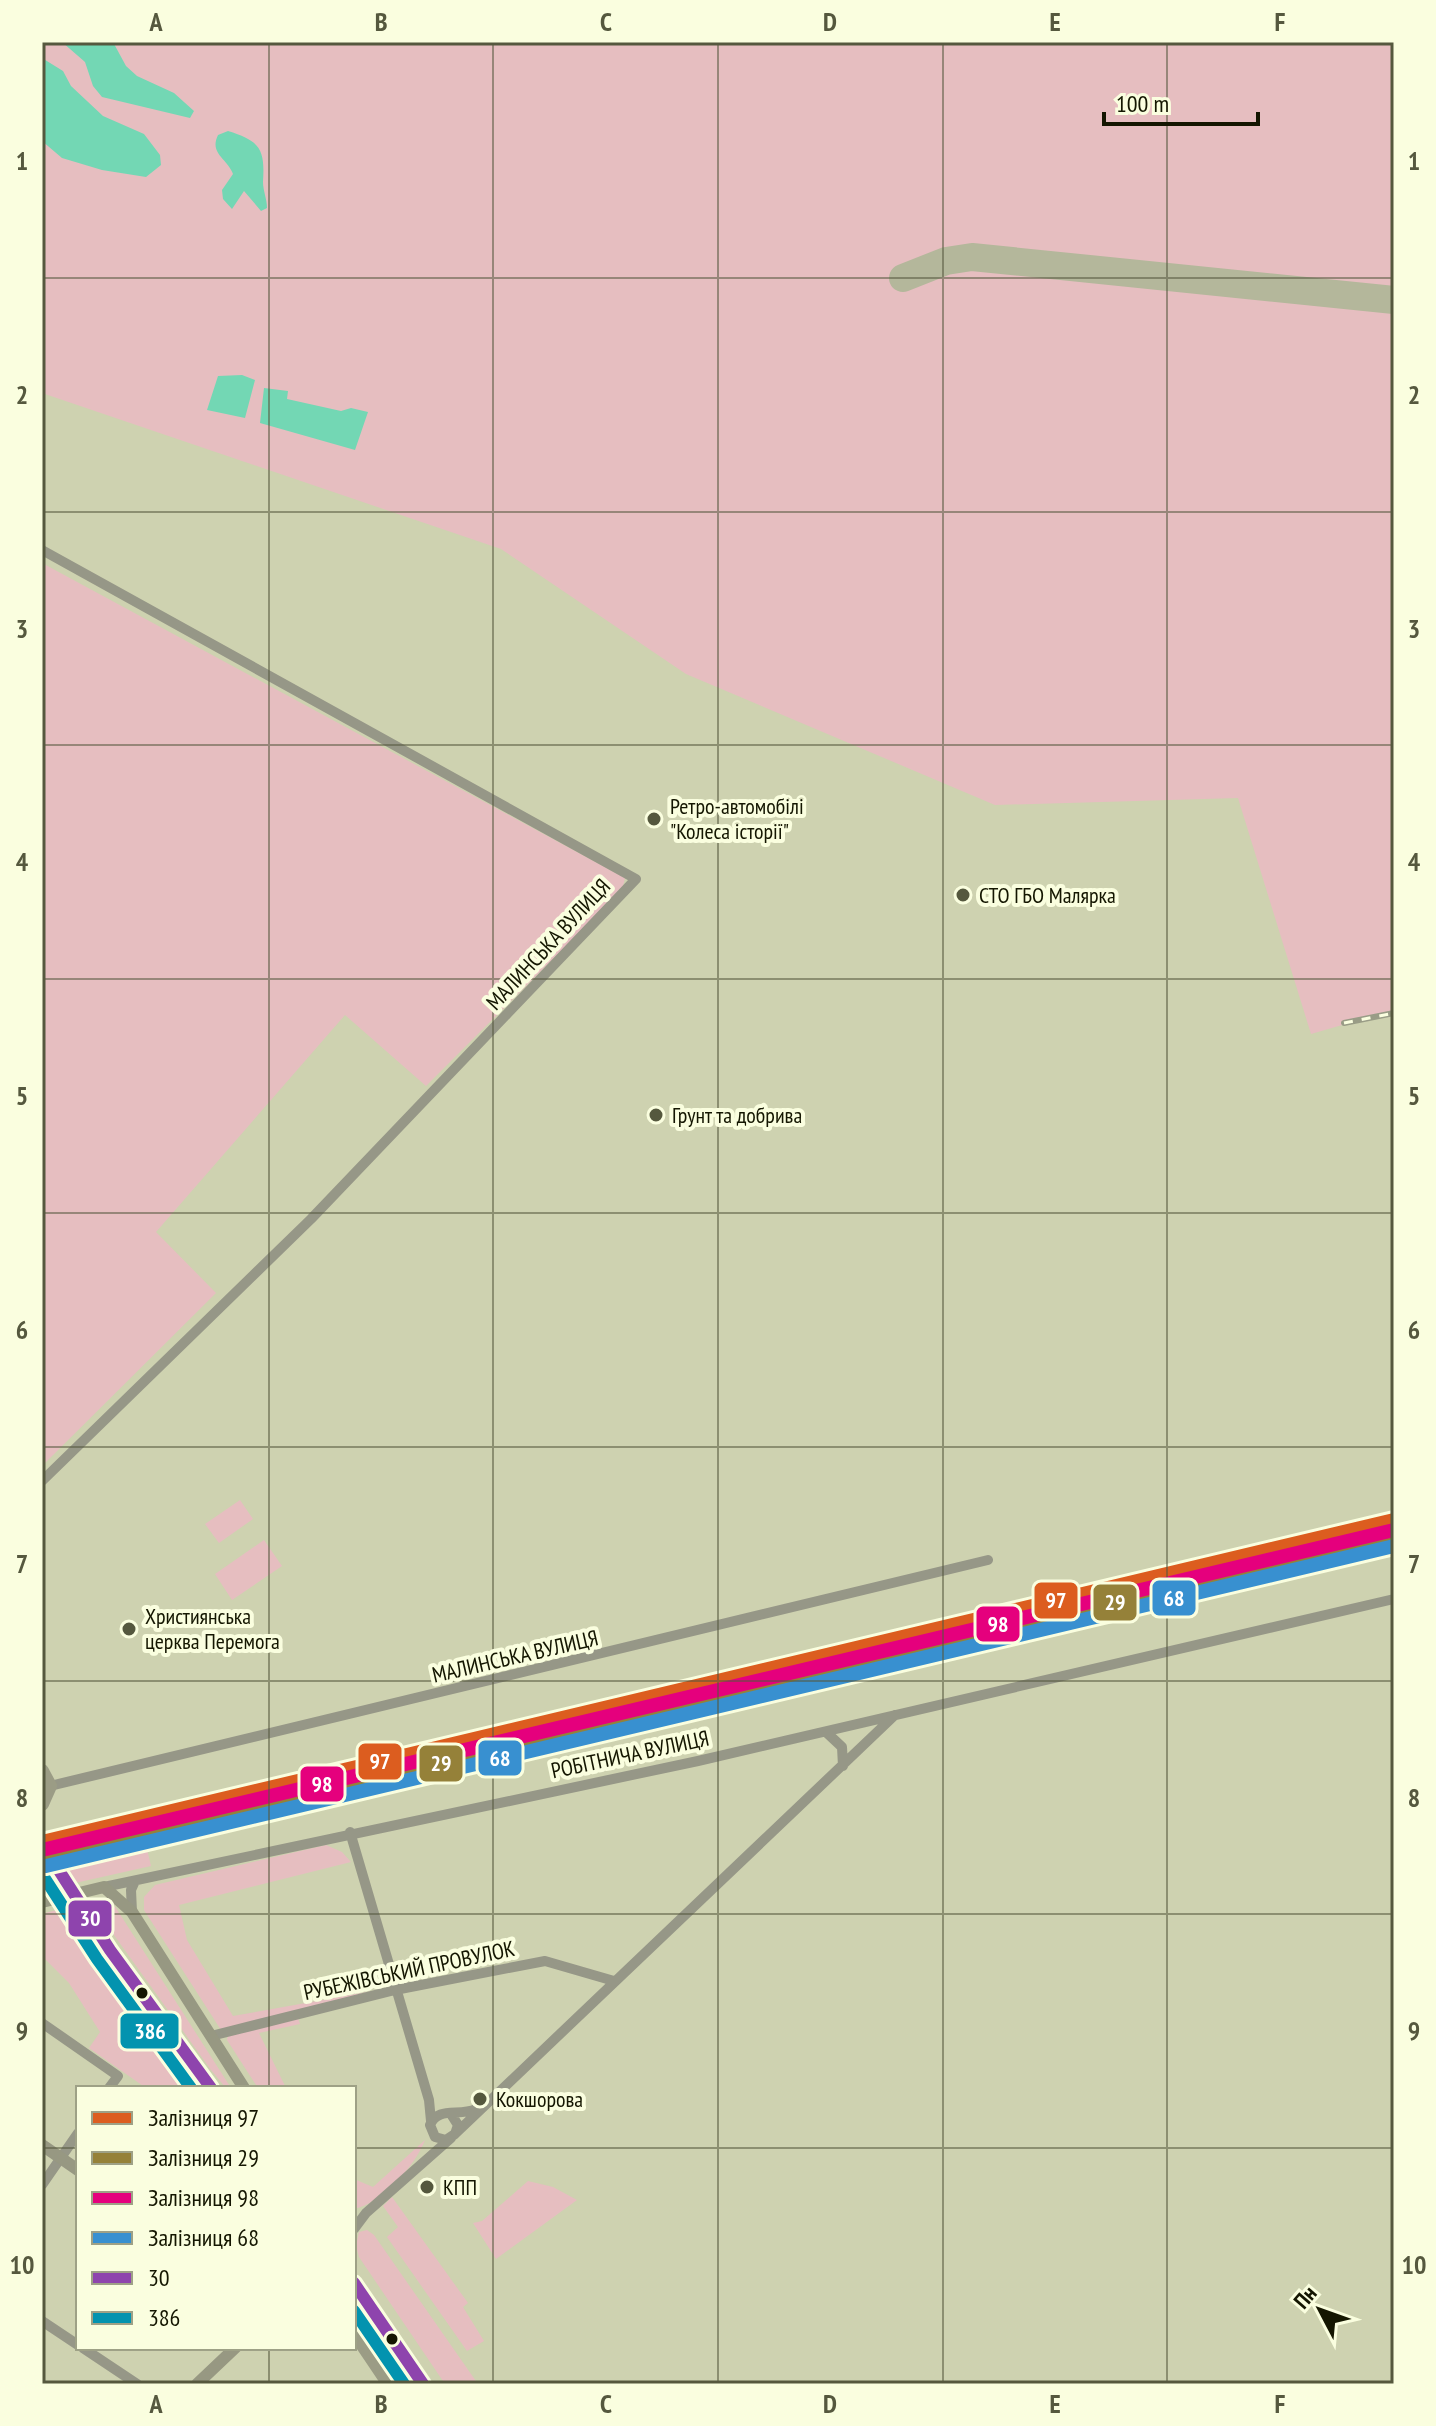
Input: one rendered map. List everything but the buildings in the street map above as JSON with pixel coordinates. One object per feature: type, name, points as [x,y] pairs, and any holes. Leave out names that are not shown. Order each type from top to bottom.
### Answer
[{"type":"highway","points":[[42,1771],[50,1786],[42,1804]]},
{"type":"highway","points":[[42,1844],[188,2086]]},
{"type":"highway","points":[[42,1868],[209,2086]]},
{"type":"highway","points":[[356,2286],[423,2384]]},
{"type":"highway","points":[[356,2335],[389,2384]]},
{"type":"main road","name":"РОБІТНИЧА ВУЛИЦЯ","points":[[42,1902],[104,1887]]},
{"type":"main road","points":[[104,1887],[132,1912],[243,2086]]},
{"type":"main road","points":[[42,2145],[76,2169]]},
{"type":"main road","points":[[197,2384],[233,2350]]},
{"type":"street","name":"МАЛИНСЬКА ВУЛИЦЯ","points":[[42,550],[636,879],[311,1219],[42,1481]]},
{"type":"street","name":"МАЛИНСЬКА ВУЛИЦЯ","points":[[50,1786],[988,1560]]},
{"type":"street","name":"РОБІТНИЧА ВУЛИЦЯ","points":[[104,1887],[826,1732],[1394,1599]]},
{"type":"street","points":[[356,2226],[366,2213],[453,2136],[897,1714]]},
{"type":"street","points":[[826,1732],[842,1747],[843,1766]]},
{"type":"street","points":[[350,1832],[429,2100],[431,2127],[428,2158]]},
{"type":"street","points":[[132,1912],[131,1890],[135,1881]]},
{"type":"street","name":"РУБЕЖІВСЬКИЙ ПРОВУЛОК","points":[[211,2036],[395,1990],[545,1961],[614,1981]]},
{"type":"street","points":[[42,2023],[118,2076],[110,2086]]},
{"type":"street","points":[[429,2100],[449,2113],[458,2125],[453,2136],[440,2140],[431,2127]]},
{"type":"street","points":[[431,2127],[435,2116],[467,2113],[485,2105]]},
{"type":"street","points":[[42,2185],[76,2136]]},
{"type":"street","points":[[356,2217],[366,2213]]},
{"type":"street","points":[[42,2321],[76,2343]]},
{"type":"street","points":[[86,2350],[137,2384]]},
{"type":"shaded area","points":[[42,42],[1394,42],[1394,1010],[1311,1034],[1238,798],[995,805],[686,674],[501,549],[42,393]]},
{"type":"shaded area","points":[[62,42],[113,42],[126,66],[137,76],[174,93],[194,111],[190,118],[102,97],[93,86],[85,62]]},
{"type":"shaded area","points":[[42,58],[63,71],[71,86],[103,116],[144,134],[160,155],[161,165],[146,177],[102,170],[62,158],[42,141]]},
{"type":"shaded area","points":[[228,131],[254,143],[262,154],[267,208],[261,211],[244,191],[232,209],[223,199],[222,190],[233,174],[217,151],[216,141],[218,135]]},
{"type":"shaded area","points":[[242,375],[255,380],[245,418],[207,410],[218,376]]},
{"type":"shaded area","points":[[264,388],[288,391],[287,399],[341,411],[351,408],[368,412],[355,450],[260,423]]},
{"type":"shaded area","points":[[42,563],[625,878],[622,890],[426,1086],[345,1015],[156,1232],[216,1293],[42,1466]]},
{"type":"shaded area","points":[[240,1500],[253,1519],[219,1543],[205,1524]]},
{"type":"shaded area","points":[[264,1540],[282,1566],[232,1600],[215,1574]]},
{"type":"shaded area","points":[[143,1832],[151,1866],[75,1883],[54,1854]]},
{"type":"shaded area","points":[[326,1845],[342,1852],[351,1862],[179,1905],[187,1940],[233,2016],[384,1989],[221,2030],[144,1910],[144,1897],[155,1885]]},
{"type":"shaded area","points":[[88,1899],[106,1900],[116,1908],[230,2086],[224,2086]]},
{"type":"shaded area","points":[[60,1909],[179,2086],[143,2086],[89,2048],[100,2032],[69,1983],[42,1956],[42,1914]]},
{"type":"shaded area","points":[[298,2018],[300,2024],[259,2033],[285,2086],[257,2086],[227,2040],[228,2035]]},
{"type":"shaded area","points":[[425,2140],[414,2161],[396,2182],[376,2199],[356,2208],[356,2180],[373,2187]]},
{"type":"shaded area","points":[[528,2181],[553,2187],[577,2200],[496,2259],[473,2223],[482,2221]]},
{"type":"shaded area","points":[[392,2197],[468,2303],[463,2307],[484,2341],[467,2351],[387,2237],[398,2227],[383,2206]]},
{"type":"shaded area","points":[[367,2230],[374,2235],[478,2384],[445,2384],[359,2257],[356,2246],[359,2232]]},
{"type":"taxiway","points":[[903,278],[946,261],[972,257],[1394,300]]},
{"type":"railway","points":[[1344,1023],[1394,1013]]},
{"type":"rail line","name":"97","points":[[42,1842],[1394,1520]]},
{"type":"rail line","name":"98","points":[[42,1850],[1394,1530]]},
{"type":"rail line","name":"29","points":[[46,1858],[1394,1536]]},
{"type":"rail line","name":"68","points":[[46,1866],[1394,1546]]},
{"type":"transit line","name":"30","points":[[42,1844],[110,1950],[210,2086]]},
{"type":"transit line","name":"386","points":[[42,1874],[97,1959],[190,2086]]},
{"type":"transit line","name":"30","points":[[356,2286],[423,2384]]},
{"type":"transit line","name":"386","points":[[356,2314],[404,2384]]},
{"type":"place","name":"Ретро-автомобілі \"Колеса історії\"","points":[[654,819]]},
{"type":"place","name":"СТО ГБО Малярка","points":[[963,895]]},
{"type":"place","name":"Грунт та добрива","points":[[656,1115]]},
{"type":"place","name":"Християнська церква Перемога","points":[[129,1629]]},
{"type":"place","name":"Кокшорова","points":[[480,2099]]},
{"type":"place","name":"КПП","points":[[427,2187]]}]
